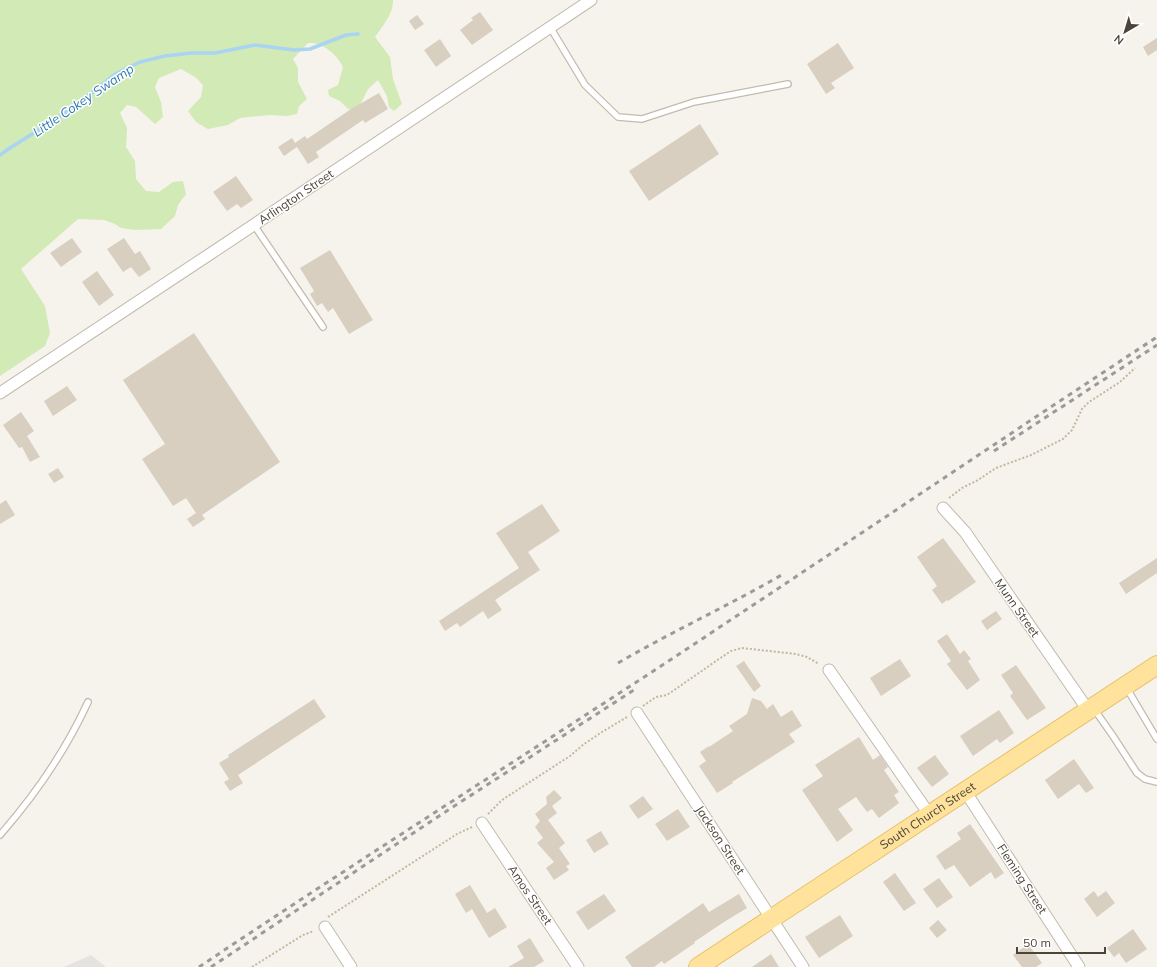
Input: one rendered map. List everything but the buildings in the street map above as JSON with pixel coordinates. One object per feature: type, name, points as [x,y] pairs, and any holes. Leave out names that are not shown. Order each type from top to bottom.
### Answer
[{"type":"main road","name":"South Church Street","points":[[698,967],[1157,665]]},
{"type":"street","name":"Arlington Street","points":[[0,393],[591,0]]},
{"type":"street","name":"Munn Street","points":[[943,508],[964,532],[1091,708]]},
{"type":"street","points":[[829,670],[929,814]]},
{"type":"street","name":"Jackson Street","points":[[637,713],[803,967]]},
{"type":"street","name":"Fleming Street","points":[[965,791],[1079,967]]},
{"type":"street","name":"Amos Street","points":[[482,823],[578,967]]},
{"type":"street","points":[[325,927],[351,967]]},
{"type":"lane","points":[[550,27],[586,85],[618,117],[642,119],[694,102],[788,84]]},
{"type":"lane","points":[[254,225],[323,327]]},
{"type":"lane","points":[[1126,686],[1157,739]]},
{"type":"lane","points":[[0,835],[33,794],[61,755],[88,702]]},
{"type":"lane","points":[[1091,708],[1113,736],[1137,773],[1145,779],[1157,782]]},
{"type":"path","points":[[943,508],[946,500],[962,488],[978,480],[996,468],[1031,455],[1062,439],[1072,430],[1082,409],[1089,402],[1120,382],[1135,368]]},
{"type":"path","points":[[252,967],[303,935],[325,927],[328,917],[457,834],[482,823],[502,800],[570,756],[584,744],[617,722],[637,713],[645,704],[656,697],[668,695],[731,651],[742,648],[796,654],[829,670]]},
{"type":"green space","points":[[0,0],[393,0],[390,15],[375,37],[390,57],[393,79],[402,104],[394,111],[389,107],[387,96],[378,80],[368,89],[357,111],[348,109],[340,101],[329,96],[328,90],[338,85],[343,67],[336,56],[329,50],[314,43],[308,43],[293,59],[298,68],[298,82],[307,99],[299,106],[297,114],[287,116],[269,115],[240,118],[228,125],[208,129],[196,122],[188,111],[201,97],[203,85],[195,77],[181,69],[159,78],[155,87],[161,102],[163,117],[155,124],[136,107],[127,105],[120,113],[127,128],[126,147],[135,161],[136,179],[146,191],[159,192],[173,182],[183,181],[186,194],[178,205],[175,216],[161,229],[135,230],[121,228],[104,220],[78,219],[21,269],[45,306],[50,333],[45,346],[0,376]]},
{"type":"shaded area","points":[[91,955],[106,967],[64,967]]},
{"type":"waterway","name":"Little Cokey Swamp","points":[[0,155],[67,112],[117,73],[140,62],[165,56],[191,53],[215,53],[255,45],[294,50],[310,49],[346,35],[358,34]]},
{"type":"railway","points":[[199,967],[638,681],[1157,337]]},
{"type":"railway","points":[[994,451],[1157,345]]},
{"type":"railway","points":[[618,663],[785,573]]},
{"type":"railway","points":[[211,967],[442,814],[637,688]]}]
